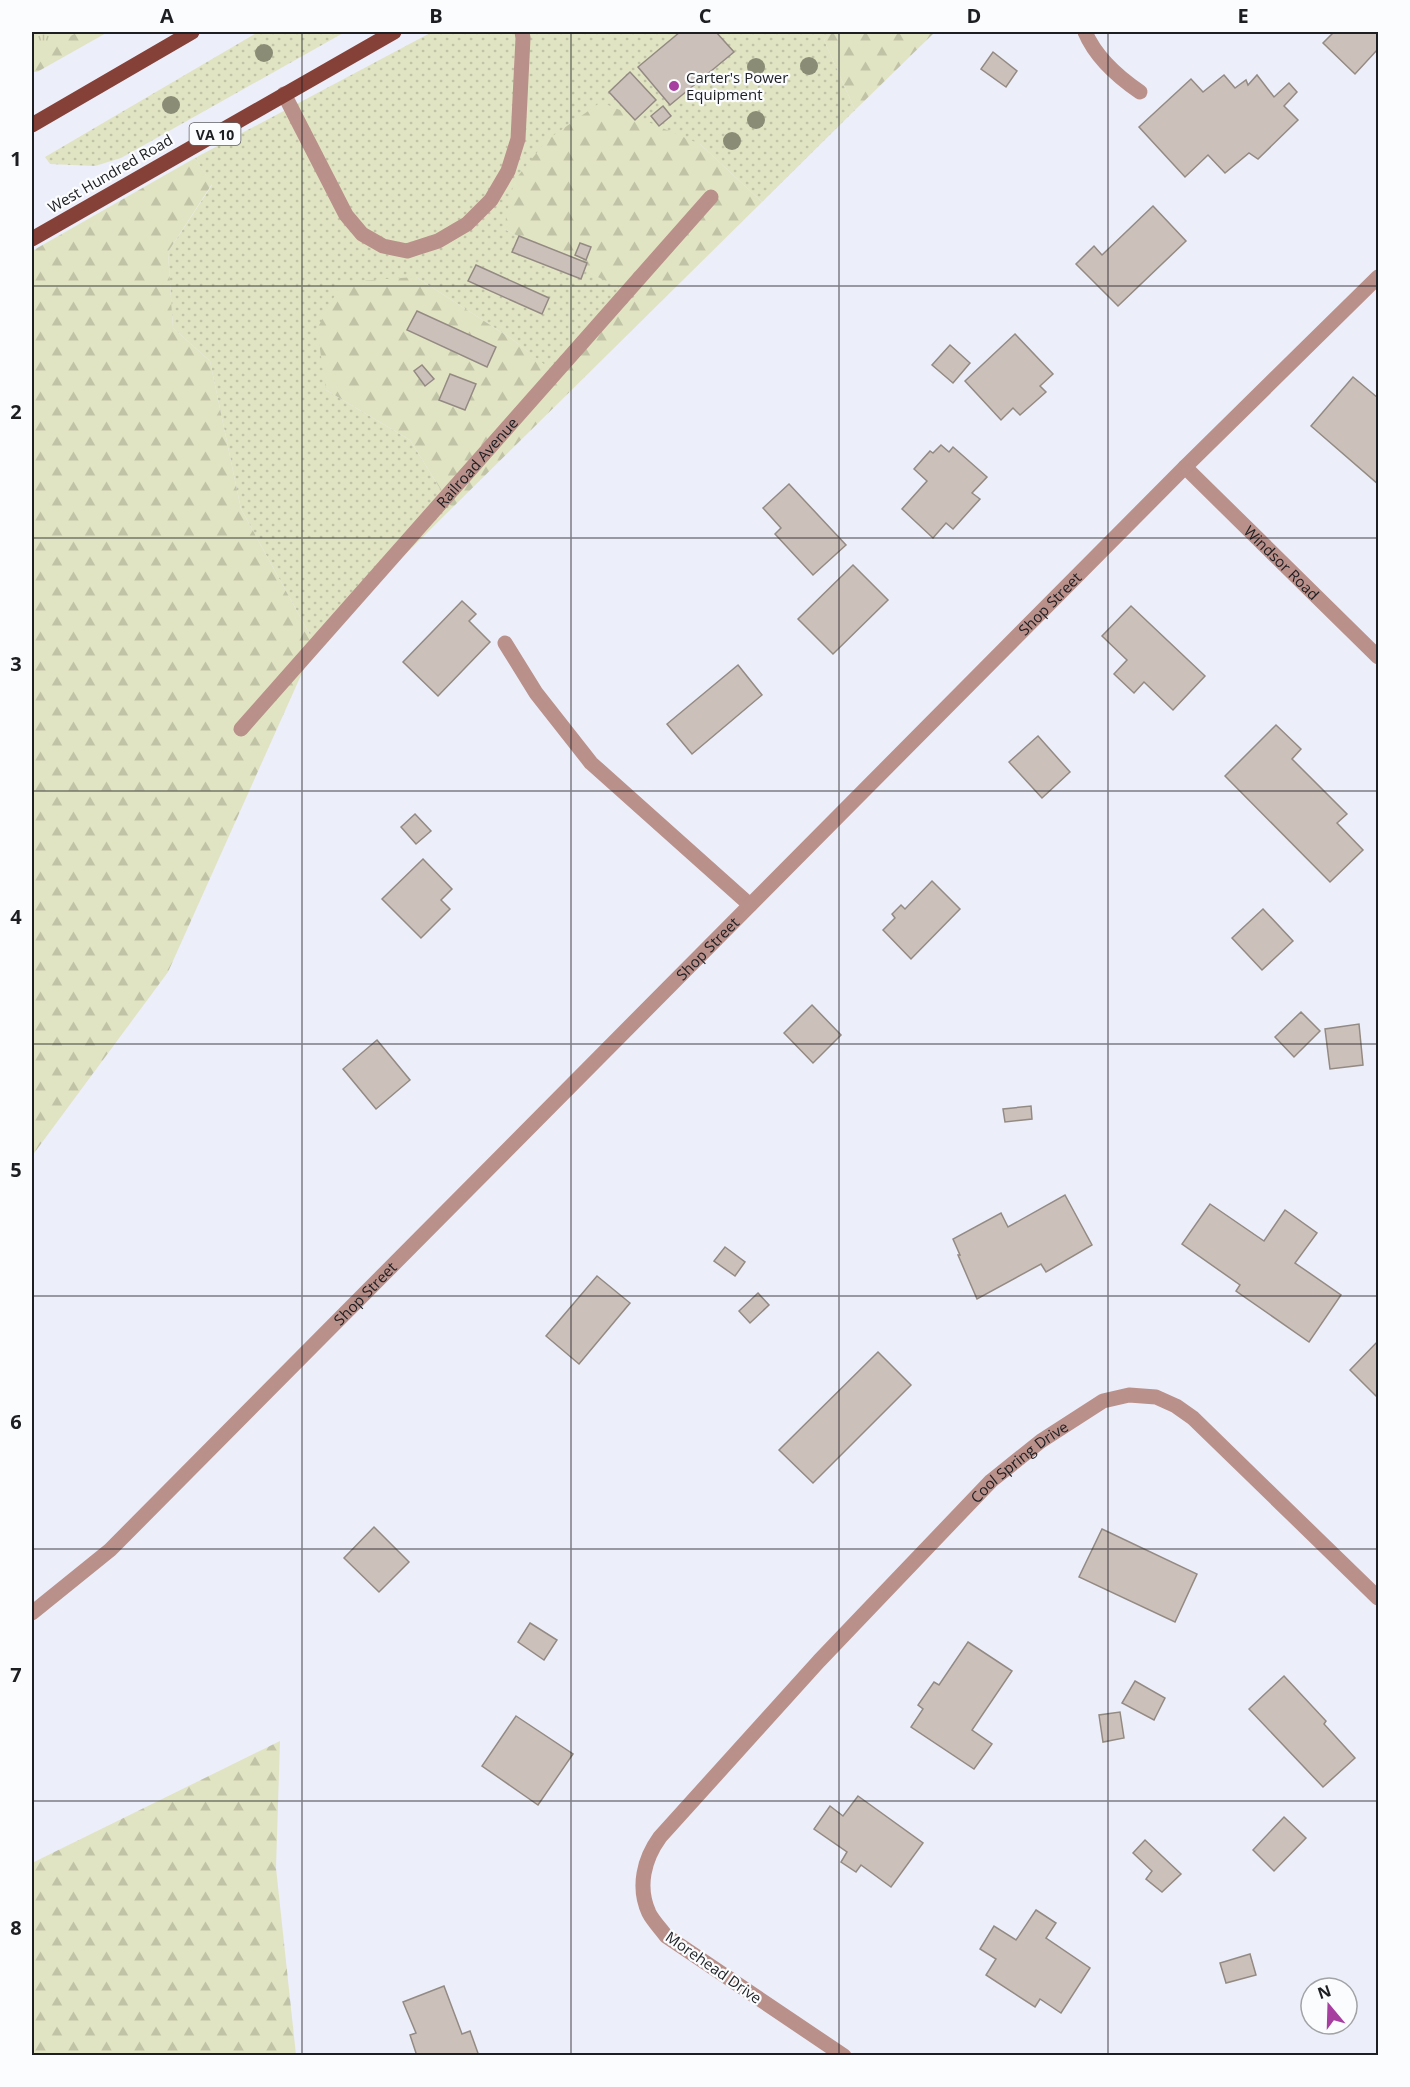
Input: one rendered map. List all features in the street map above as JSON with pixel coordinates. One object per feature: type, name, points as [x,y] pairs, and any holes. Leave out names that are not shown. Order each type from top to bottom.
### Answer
[{"type":"main road","points":[[32,125],[192,32]]},
{"type":"main road","name":"West Hundred Road","points":[[33,234],[394,32]]},
{"type":"street","points":[[284,94],[346,215],[362,234],[372,240],[383,246],[406,251],[438,241],[467,224],[491,200],[508,171],[518,140],[522,32]]},
{"type":"street","points":[[1085,32],[1105,63],[1140,92]]},
{"type":"street","name":"Railroad Avenue","points":[[241,729],[711,197]]},
{"type":"street","name":"Shop Street","points":[[32,1613],[110,1550],[1185,467],[1378,277]]},
{"type":"street","name":"Windsor Road","points":[[1185,467],[1378,657]]},
{"type":"street","points":[[505,643],[536,693],[591,763],[750,905]]},
{"type":"street","name":"Cool Spring Drive","points":[[702,1790],[819,1661],[991,1481],[1041,1441],[1103,1401],[1130,1395],[1156,1397],[1176,1406],[1193,1418],[1378,1598]]},
{"type":"street","name":"Morehead Drive","points":[[702,1790],[652,1848],[645,1866],[643,1890],[650,1913],[666,1936],[843,2055]]},
{"type":"green space","points":[[32,32],[108,32],[37,72],[32,72]]},
{"type":"green space","points":[[32,32],[78,32],[32,57]]},
{"type":"green space","points":[[258,32],[345,32],[121,158],[95,166],[50,164],[45,157]]},
{"type":"green space","points":[[432,32],[831,32],[824,40],[855,110],[762,202],[700,144],[504,229],[636,296],[554,373],[512,339],[416,277],[326,390],[410,440],[452,508],[315,644],[241,509],[210,361],[173,328],[168,252],[212,185],[195,158]]},
{"type":"green space","points":[[831,32],[935,32],[855,110],[824,40]]},
{"type":"green space","points":[[601,102],[700,144],[762,202],[452,508],[410,440],[326,390],[317,329],[342,282],[416,277],[512,339],[554,372],[635,296],[504,229],[514,181],[547,140]]},
{"type":"green space","points":[[195,158],[212,184],[168,252],[173,328],[210,361],[241,509],[315,644],[168,972],[32,1156],[32,251]]},
{"type":"green space","points":[[280,1741],[276,1868],[296,2055],[32,2055],[32,1863]]},
{"type":"building","name":"Carter's Power Equipment","points":[[680,32],[716,32],[734,52],[670,105],[638,67]]},
{"type":"building","points":[[1334,32],[1378,32],[1378,49],[1355,74],[1323,43]]},
{"type":"building","points":[[993,52],[1017,71],[1006,87],[981,69]]},
{"type":"building","points":[[630,72],[656,100],[635,120],[609,92]]},
{"type":"building","points":[[1224,75],[1235,88],[1246,80],[1248,85],[1257,75],[1274,97],[1289,83],[1297,92],[1284,106],[1298,120],[1258,159],[1249,153],[1225,173],[1208,155],[1185,177],[1139,127],[1191,79],[1203,92]]},
{"type":"building","points":[[663,106],[671,116],[659,126],[651,116]]},
{"type":"building","points":[[1153,206],[1186,241],[1118,306],[1076,264],[1094,246],[1102,255]]},
{"type":"building","points":[[519,236],[587,263],[581,279],[512,252]]},
{"type":"building","points":[[580,243],[591,247],[586,260],[575,255]]},
{"type":"building","points":[[476,265],[549,298],[542,314],[468,281]]},
{"type":"building","points":[[417,311],[496,347],[487,367],[407,330]]},
{"type":"building","points":[[1015,334],[1053,374],[1040,386],[1046,392],[1020,415],[1013,408],[1001,420],[965,381]]},
{"type":"building","points":[[950,345],[970,363],[953,383],[932,365]]},
{"type":"building","points":[[422,365],[434,379],[425,386],[414,371]]},
{"type":"building","points":[[450,374],[476,384],[465,410],[439,400]]},
{"type":"building","points":[[1353,377],[1378,398],[1378,484],[1311,426]]},
{"type":"building","points":[[941,445],[949,452],[953,447],[987,477],[972,493],[980,499],[953,529],[946,523],[933,538],[902,509],[927,481],[914,469],[930,451],[933,453]]},
{"type":"building","points":[[789,484],[846,545],[813,575],[775,534],[781,528],[763,508]]},
{"type":"building","points":[[853,565],[888,600],[833,654],[798,619]]},
{"type":"building","points":[[462,601],[476,614],[469,621],[490,642],[438,696],[403,662]]},
{"type":"building","points":[[1131,606],[1205,676],[1173,710],[1144,682],[1134,693],[1114,674],[1127,660],[1102,636]]},
{"type":"building","points":[[738,665],[762,695],[692,754],[667,724]]},
{"type":"building","points":[[1276,725],[1301,749],[1292,759],[1347,814],[1337,823],[1363,850],[1330,882],[1225,776]]},
{"type":"building","points":[[1038,736],[1070,772],[1042,798],[1009,762]]},
{"type":"building","points":[[415,814],[431,831],[416,844],[401,827]]},
{"type":"building","points":[[423,859],[452,889],[441,900],[450,909],[421,938],[382,899]]},
{"type":"building","points":[[932,881],[960,909],[911,959],[883,930],[895,918],[892,914],[901,905],[905,909]]},
{"type":"building","points":[[1263,909],[1293,941],[1262,970],[1232,938]]},
{"type":"building","points":[[812,1005],[841,1035],[813,1063],[784,1033]]},
{"type":"building","points":[[1301,1012],[1320,1031],[1294,1057],[1275,1037]]},
{"type":"building","points":[[1359,1024],[1363,1065],[1330,1069],[1325,1029]]},
{"type":"building","points":[[377,1040],[410,1080],[376,1109],[343,1069]]},
{"type":"building","points":[[1031,1106],[1032,1119],[1005,1122],[1003,1109]]},
{"type":"building","points":[[1065,1195],[1092,1245],[1046,1272],[1041,1264],[977,1299],[953,1239],[1001,1213],[1008,1227]]},
{"type":"building","points":[[1210,1204],[1264,1241],[1285,1210],[1317,1233],[1295,1263],[1341,1295],[1309,1342],[1236,1291],[1240,1285],[1182,1244]]},
{"type":"building","points":[[725,1247],[745,1262],[735,1276],[714,1261]]},
{"type":"building","points":[[597,1276],[630,1303],[579,1364],[546,1336]]},
{"type":"building","points":[[758,1293],[769,1305],[750,1323],[739,1311]]},
{"type":"building","points":[[1378,1341],[1378,1398],[1350,1370]]},
{"type":"building","points":[[878,1352],[911,1385],[813,1483],[779,1450]]},
{"type":"building","points":[[374,1527],[409,1562],[379,1592],[344,1558]]},
{"type":"building","points":[[1102,1529],[1197,1574],[1175,1622],[1079,1577]]},
{"type":"building","points":[[530,1623],[557,1640],[544,1660],[518,1642]]},
{"type":"building","points":[[968,1642],[1012,1671],[972,1730],[992,1744],[974,1769],[911,1727],[923,1709],[918,1705],[934,1682],[939,1685]]},
{"type":"building","points":[[1284,1676],[1326,1721],[1324,1724],[1355,1758],[1323,1787],[1249,1709]]},
{"type":"building","points":[[1135,1681],[1165,1698],[1154,1720],[1122,1703]]},
{"type":"building","points":[[1120,1712],[1124,1738],[1103,1742],[1099,1715]]},
{"type":"building","points":[[516,1716],[573,1754],[538,1805],[482,1766]]},
{"type":"building","points":[[858,1796],[923,1843],[891,1887],[861,1865],[856,1872],[841,1862],[847,1852],[814,1829],[830,1806],[843,1816]]},
{"type":"building","points":[[1284,1817],[1306,1838],[1274,1871],[1253,1850]]},
{"type":"building","points":[[1145,1840],[1181,1874],[1162,1892],[1146,1879],[1152,1871],[1133,1853]]},
{"type":"building","points":[[1036,1910],[1056,1923],[1046,1938],[1090,1968],[1061,2013],[1040,1999],[1035,2007],[986,1975],[996,1959],[980,1949],[994,1926],[1016,1940]]},
{"type":"building","points":[[1250,1954],[1256,1975],[1226,1983],[1220,1963]]},
{"type":"building","points":[[444,1986],[462,2034],[470,2031],[479,2056],[417,2056],[410,2035],[416,2033],[403,2002]]},
{"type":"place","name":"Carter's Power Equipment","points":[[674,86]]}]
